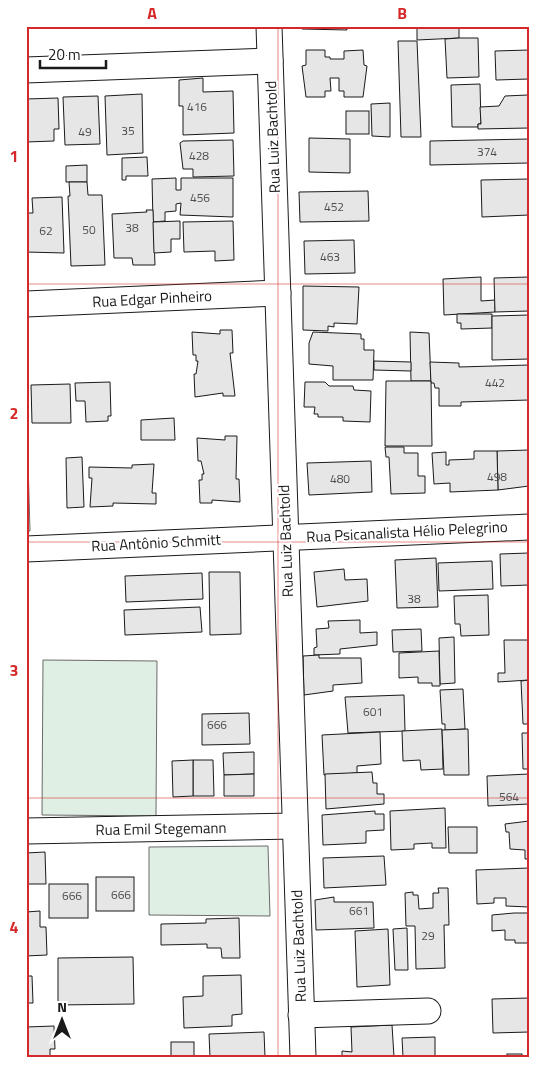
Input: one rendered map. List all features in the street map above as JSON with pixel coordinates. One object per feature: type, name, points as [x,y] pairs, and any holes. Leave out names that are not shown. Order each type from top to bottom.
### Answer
[{"type":"street","name":"Rua Luiz Bachtold","points":[[269,26],[303,1057]]},
{"type":"street","points":[[26,70],[270,61]]},
{"type":"street","name":"Rua Edgar Pinheiro","points":[[26,304],[278,293]]},
{"type":"street","name":"Rua Psicanalista Hélio Pelegrino","points":[[286,538],[529,527]]},
{"type":"street","name":"Rua Antônio Schmitt","points":[[26,549],[286,538]]},
{"type":"street","name":"Rua Emil Stegemann","points":[[26,831],[295,826]]},
{"type":"street","points":[[301,1015],[428,1012]]},
{"type":"green space","points":[[26,390],[30,531],[26,532]]},
{"type":"green space","points":[[43,660],[157,661],[156,816],[42,815]]},
{"type":"green space","points":[[268,846],[270,916],[149,915],[149,847]]},
{"type":"building","points":[[302,26],[347,26],[347,30],[302,29]]},
{"type":"building","points":[[417,26],[459,26],[459,38],[417,40]]},
{"type":"building","points":[[478,38],[479,77],[447,78],[445,39]]},
{"type":"building","points":[[398,41],[417,41],[421,137],[401,137]]},
{"type":"building","points":[[306,50],[325,50],[325,57],[344,59],[344,51],[363,50],[364,65],[367,66],[363,97],[344,97],[344,91],[339,91],[339,78],[330,78],[331,91],[325,91],[325,97],[306,97],[302,66],[306,65]]},
{"type":"building","points":[[529,50],[529,79],[496,80],[495,51]]},
{"type":"building","points":[[203,78],[203,92],[233,91],[234,133],[183,135],[183,106],[179,106],[179,80]]},
{"type":"building","points":[[480,84],[481,124],[478,124],[478,127],[452,127],[451,85]]},
{"type":"building","points":[[142,94],[143,153],[107,155],[105,96]]},
{"type":"building","points":[[528,95],[529,128],[478,129],[478,124],[481,124],[480,107],[499,106],[505,96]]},
{"type":"building","points":[[98,96],[100,144],[65,145],[63,97]]},
{"type":"building","points":[[58,98],[59,129],[54,129],[54,141],[26,142],[26,99]]},
{"type":"building","points":[[390,103],[390,137],[372,136],[371,104]]},
{"type":"building","points":[[346,111],[369,111],[369,134],[346,134]]},
{"type":"building","points":[[309,138],[350,139],[350,173],[309,172]]},
{"type":"building","points":[[529,139],[529,163],[430,165],[430,141]]},
{"type":"building","points":[[233,140],[234,176],[193,177],[193,169],[183,169],[180,143],[183,141]]},
{"type":"building","points":[[147,157],[148,176],[126,176],[126,180],[122,180],[122,158]]},
{"type":"building","points":[[87,165],[87,182],[66,182],[66,166]]},
{"type":"building","points":[[176,178],[176,190],[181,190],[181,178],[233,178],[233,217],[180,215],[181,203],[176,204],[176,211],[165,212],[165,221],[153,222],[152,179]]},
{"type":"building","points":[[529,179],[529,215],[482,217],[481,180]]},
{"type":"building","points":[[69,182],[87,182],[88,195],[102,195],[105,265],[71,266]]},
{"type":"building","points":[[368,191],[369,221],[300,222],[299,192]]},
{"type":"building","points":[[62,197],[64,253],[26,252],[26,213],[33,213],[32,198]]},
{"type":"building","points":[[146,210],[153,210],[155,265],[133,265],[132,258],[114,258],[112,214],[147,212]]},
{"type":"building","points":[[180,221],[180,239],[171,239],[171,252],[154,253],[153,222]]},
{"type":"building","points":[[233,221],[234,260],[215,261],[215,251],[184,252],[183,222]]},
{"type":"building","points":[[354,240],[355,273],[305,274],[304,241]]},
{"type":"building","points":[[481,277],[481,301],[495,300],[495,312],[444,315],[443,279]]},
{"type":"building","points":[[529,277],[529,311],[495,312],[494,278]]},
{"type":"building","points":[[303,286],[359,287],[357,324],[334,323],[334,327],[328,326],[328,331],[303,330]]},
{"type":"building","points":[[457,314],[492,314],[492,328],[461,329],[461,323],[457,323]]},
{"type":"building","points":[[529,315],[529,359],[492,360],[492,316]]},
{"type":"building","points":[[220,330],[232,330],[233,353],[230,353],[235,396],[223,396],[223,393],[195,397],[194,374],[196,374],[198,361],[196,361],[196,355],[193,355],[192,332],[220,334]]},
{"type":"building","points":[[313,332],[361,334],[361,339],[364,339],[364,350],[374,350],[373,380],[333,380],[333,366],[309,364],[309,343]]},
{"type":"building","points":[[410,332],[429,333],[431,381],[411,381]]},
{"type":"building","points":[[374,361],[411,362],[411,371],[374,370]]},
{"type":"building","points":[[430,362],[459,363],[459,367],[529,365],[529,400],[461,402],[461,406],[439,406],[439,388],[435,388],[434,383],[431,383]]},
{"type":"building","points":[[386,381],[431,381],[432,446],[385,446]]},
{"type":"building","points":[[110,382],[111,416],[108,416],[108,421],[86,422],[85,401],[76,401],[75,383]]},
{"type":"building","points":[[305,382],[325,382],[329,386],[353,386],[354,390],[371,391],[370,422],[343,421],[343,417],[318,417],[318,414],[314,414],[315,407],[304,407]]},
{"type":"building","points":[[70,384],[71,423],[32,423],[31,385]]},
{"type":"building","points":[[174,418],[175,440],[141,440],[141,420]]},
{"type":"building","points":[[225,436],[237,436],[236,479],[239,479],[240,502],[212,500],[212,503],[200,503],[199,480],[202,480],[202,474],[204,474],[201,461],[198,461],[197,438],[225,440]]},
{"type":"building","points":[[385,447],[404,447],[404,453],[418,453],[418,476],[425,476],[425,493],[391,494],[389,457],[386,457]]},
{"type":"building","points":[[529,450],[529,486],[498,490],[497,451]]},
{"type":"building","points":[[474,451],[497,451],[498,490],[450,492],[450,483],[434,484],[432,453],[446,452],[446,465],[449,465],[449,460],[474,459]]},
{"type":"building","points":[[82,457],[84,507],[67,508],[66,458]]},
{"type":"building","points":[[371,461],[372,492],[309,495],[307,463]]},
{"type":"building","points":[[154,464],[152,493],[156,493],[156,504],[113,503],[113,506],[90,507],[92,478],[89,478],[89,467],[132,468],[132,465]]},
{"type":"building","points":[[529,553],[529,585],[501,586],[500,554]]},
{"type":"building","points":[[436,558],[438,607],[397,608],[395,560]]},
{"type":"building","points":[[492,561],[493,589],[439,591],[438,563]]},
{"type":"building","points":[[344,569],[345,580],[367,579],[368,601],[317,607],[314,572]]},
{"type":"building","points":[[209,572],[240,572],[241,634],[210,635]]},
{"type":"building","points":[[202,573],[203,599],[126,602],[125,576]]},
{"type":"building","points":[[488,595],[489,635],[461,636],[460,624],[455,624],[454,596]]},
{"type":"building","points":[[200,607],[202,632],[125,635],[124,610]]},
{"type":"building","points":[[360,620],[360,633],[377,632],[377,645],[340,649],[340,654],[314,655],[314,648],[317,647],[316,629],[329,628],[328,621]]},
{"type":"building","points":[[421,629],[422,651],[393,652],[392,630]]},
{"type":"building","points":[[454,637],[455,683],[440,684],[439,638]]},
{"type":"building","points":[[504,640],[529,640],[529,680],[498,682],[498,673],[505,673]]},
{"type":"building","points":[[439,651],[440,686],[432,686],[432,683],[418,683],[418,677],[399,678],[399,653]]},
{"type":"building","points":[[319,655],[319,658],[361,658],[362,683],[333,685],[333,691],[304,695],[303,656]]},
{"type":"building","points":[[529,680],[529,724],[523,724],[521,681]]},
{"type":"building","points":[[463,689],[465,729],[445,730],[445,724],[442,724],[440,690]]},
{"type":"building","points":[[404,695],[405,731],[348,733],[345,697]]},
{"type":"building","points":[[249,713],[250,744],[202,745],[202,714]]},
{"type":"building","points":[[442,729],[443,769],[421,770],[420,760],[403,761],[402,731]]},
{"type":"building","points":[[468,729],[469,775],[444,775],[442,730]]},
{"type":"building","points":[[380,732],[381,764],[357,766],[357,773],[324,775],[322,735]]},
{"type":"building","points":[[522,733],[529,733],[529,769],[523,769]]},
{"type":"building","points":[[254,752],[254,774],[224,775],[223,753]]},
{"type":"building","points":[[193,760],[213,760],[214,796],[193,796]]},
{"type":"building","points":[[193,760],[193,796],[173,797],[172,761]]},
{"type":"building","points":[[372,772],[373,783],[377,783],[377,794],[384,794],[384,804],[326,809],[325,774]]},
{"type":"building","points":[[254,774],[254,796],[224,796],[224,775]]},
{"type":"building","points":[[529,774],[529,804],[488,806],[487,776]]},
{"type":"building","points":[[445,808],[446,848],[432,848],[432,843],[414,844],[414,849],[391,850],[390,811]]},
{"type":"building","points":[[375,811],[375,814],[384,814],[384,830],[366,831],[366,843],[323,845],[322,815]]},
{"type":"building","points":[[529,821],[529,859],[525,859],[525,850],[510,849],[509,832],[506,832],[505,824]]},
{"type":"building","points":[[448,827],[477,827],[477,853],[449,853]]},
{"type":"building","points":[[45,852],[46,884],[26,884],[26,853]]},
{"type":"building","points":[[384,856],[386,885],[324,888],[323,858]]},
{"type":"building","points":[[529,868],[529,907],[506,906],[506,898],[494,898],[494,903],[477,904],[476,870]]},
{"type":"building","points":[[96,877],[134,877],[134,911],[96,911]]},
{"type":"building","points":[[49,884],[88,884],[88,918],[49,918]]},
{"type":"building","points":[[438,888],[448,888],[449,925],[444,925],[445,968],[416,969],[415,926],[406,926],[405,893],[413,892],[413,895],[418,895],[419,909],[433,908],[433,893],[439,893]]},
{"type":"building","points":[[334,897],[334,902],[373,902],[374,928],[316,930],[315,900]]},
{"type":"building","points":[[40,911],[40,927],[46,927],[47,955],[26,956],[26,912]]},
{"type":"building","points":[[529,913],[529,943],[515,943],[515,940],[505,940],[505,930],[492,931],[492,915]]},
{"type":"building","points":[[239,918],[240,958],[222,958],[221,948],[207,948],[207,944],[161,945],[161,924],[206,923],[206,919]]},
{"type":"building","points":[[407,928],[408,970],[395,970],[393,929]]},
{"type":"building","points":[[388,929],[390,985],[357,987],[355,931]]},
{"type":"building","points":[[133,957],[134,1004],[58,1005],[58,958]]},
{"type":"building","points":[[241,975],[242,1014],[232,1015],[232,1026],[184,1028],[183,997],[203,996],[203,976]]},
{"type":"building","points":[[26,976],[32,976],[33,1003],[26,1003]]},
{"type":"building","points":[[529,998],[529,1032],[493,1033],[492,999]]},
{"type":"building","points":[[392,1025],[394,1057],[342,1057],[342,1051],[352,1052],[351,1027]]},
{"type":"building","points":[[54,1026],[55,1049],[50,1049],[50,1057],[26,1057],[26,1027]]},
{"type":"building","points":[[264,1032],[265,1057],[210,1057],[209,1034]]},
{"type":"building","points":[[435,1037],[435,1057],[403,1057],[402,1038]]},
{"type":"building","points":[[171,1042],[194,1042],[194,1057],[171,1057]]},
{"type":"building","points":[[507,1054],[522,1054],[522,1057],[507,1057]]}]
